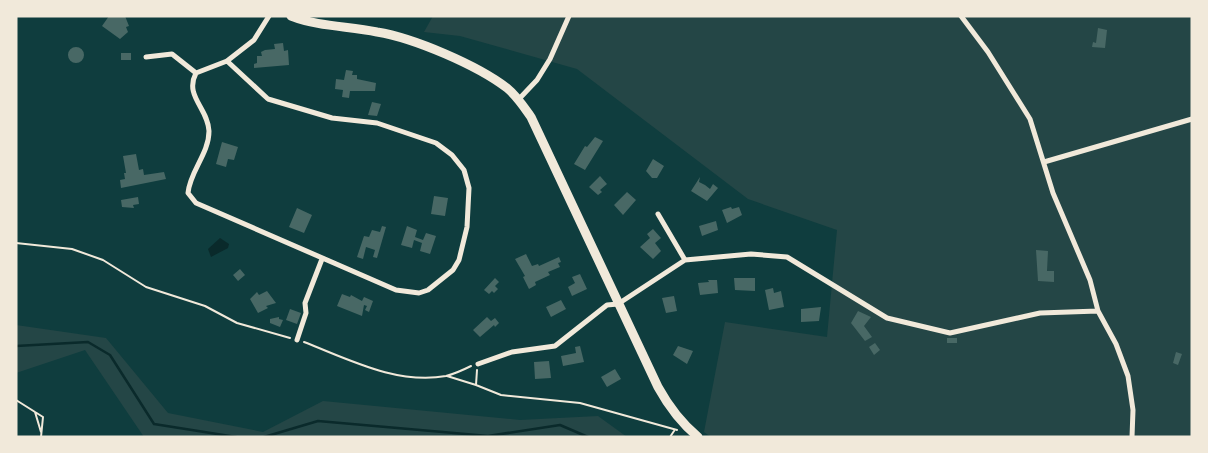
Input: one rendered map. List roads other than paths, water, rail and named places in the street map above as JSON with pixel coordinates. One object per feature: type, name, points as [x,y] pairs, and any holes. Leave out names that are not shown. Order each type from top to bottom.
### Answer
[{"type":"main road","points":[[291,16],[317,24],[376,31],[402,37],[492,78],[518,99],[531,117],[658,387],[671,410],[698,437]]},
{"type":"street","points":[[227,61],[268,99],[332,118],[377,123],[436,143],[452,155],[464,170],[469,188],[467,227],[459,260],[453,270],[428,290],[419,293],[396,290],[196,202],[188,193],[189,184],[207,144],[209,131],[206,118],[193,96],[192,80],[196,73],[227,61],[254,40],[269,16]]},
{"type":"street","points":[[518,99],[537,80],[550,59],[569,16]]},
{"type":"street","points":[[960,16],[988,52],[1030,120],[1052,192],[1090,280],[1098,311],[1116,344],[1128,376],[1132,410],[1132,437]]},
{"type":"street","points":[[146,57],[172,54],[196,73]]},
{"type":"street","points":[[1044,162],[1192,119]]},
{"type":"street","points":[[658,214],[686,260]]},
{"type":"street","points":[[478,364],[512,352],[555,346],[607,305],[618,304],[686,260],[751,254],[787,257],[887,318],[950,333],[1040,313],[1098,311]]},
{"type":"street","points":[[297,340],[306,313],[305,303],[322,259]]},
{"type":"waterway","points":[[16,346],[88,342],[110,355],[154,424],[236,437]]},
{"type":"waterway","points":[[264,437],[318,421],[488,436],[560,425],[588,437]]}]
